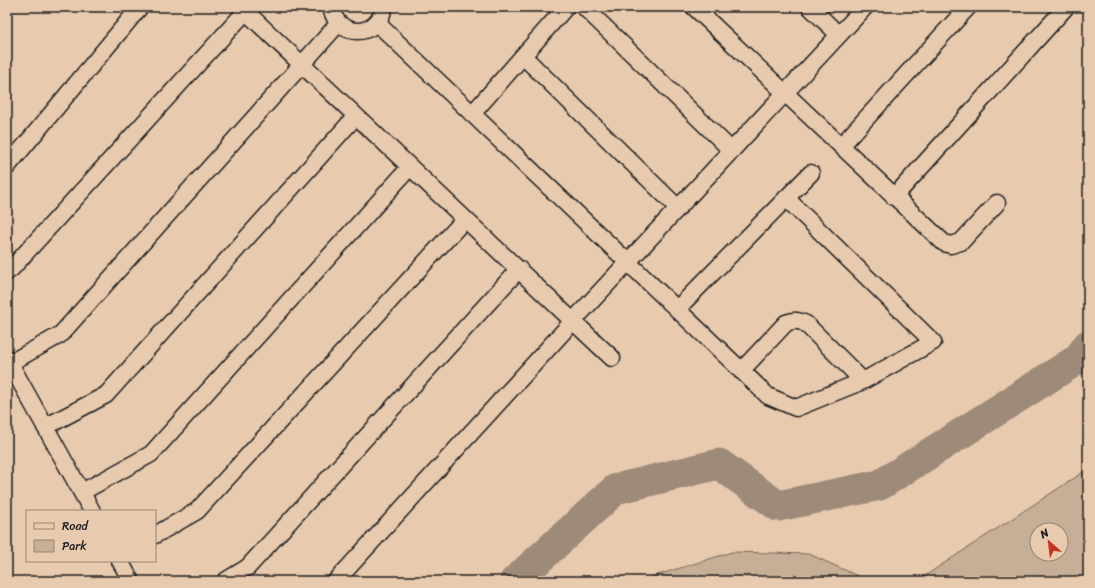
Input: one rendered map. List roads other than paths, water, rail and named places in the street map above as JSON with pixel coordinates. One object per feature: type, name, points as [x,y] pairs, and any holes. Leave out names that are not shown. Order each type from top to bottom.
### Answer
[{"type":"street","points":[[7,167],[140,7]]},
{"type":"street","points":[[331,7],[332,15],[338,24],[347,30],[358,31],[368,29],[377,23],[383,14],[384,7]]},
{"type":"street","points":[[472,114],[566,7]]},
{"type":"street","points":[[584,7],[732,151]]},
{"type":"street","points":[[694,7],[944,243],[951,245],[961,242],[997,203]]},
{"type":"street","points":[[810,7],[839,35]]},
{"type":"street","points":[[336,581],[573,321],[865,7]]},
{"type":"street","points":[[841,146],[968,7]]},
{"type":"street","points":[[894,197],[1066,7]]},
{"type":"street","points":[[7,272],[244,9],[612,358]]},
{"type":"street","points":[[377,23],[768,396],[796,408],[863,381],[934,342],[786,198]]},
{"type":"street","points":[[91,510],[8,360],[60,335],[338,24]]},
{"type":"street","points":[[523,56],[678,208]]},
{"type":"street","points":[[45,427],[106,395],[356,116]]},
{"type":"street","points":[[82,492],[150,454],[410,167]]},
{"type":"street","points":[[677,310],[811,173]]},
{"type":"street","points":[[156,534],[197,511],[465,219]]},
{"type":"street","points":[[225,581],[248,567],[518,269]]},
{"type":"street","points":[[742,371],[786,323],[793,320],[806,324],[863,381]]},
{"type":"street","points":[[121,562],[131,581]]},
{"type":"waterway","points":[[515,581],[616,489],[719,464],[778,506],[880,485],[1078,359],[1088,345]]}]
